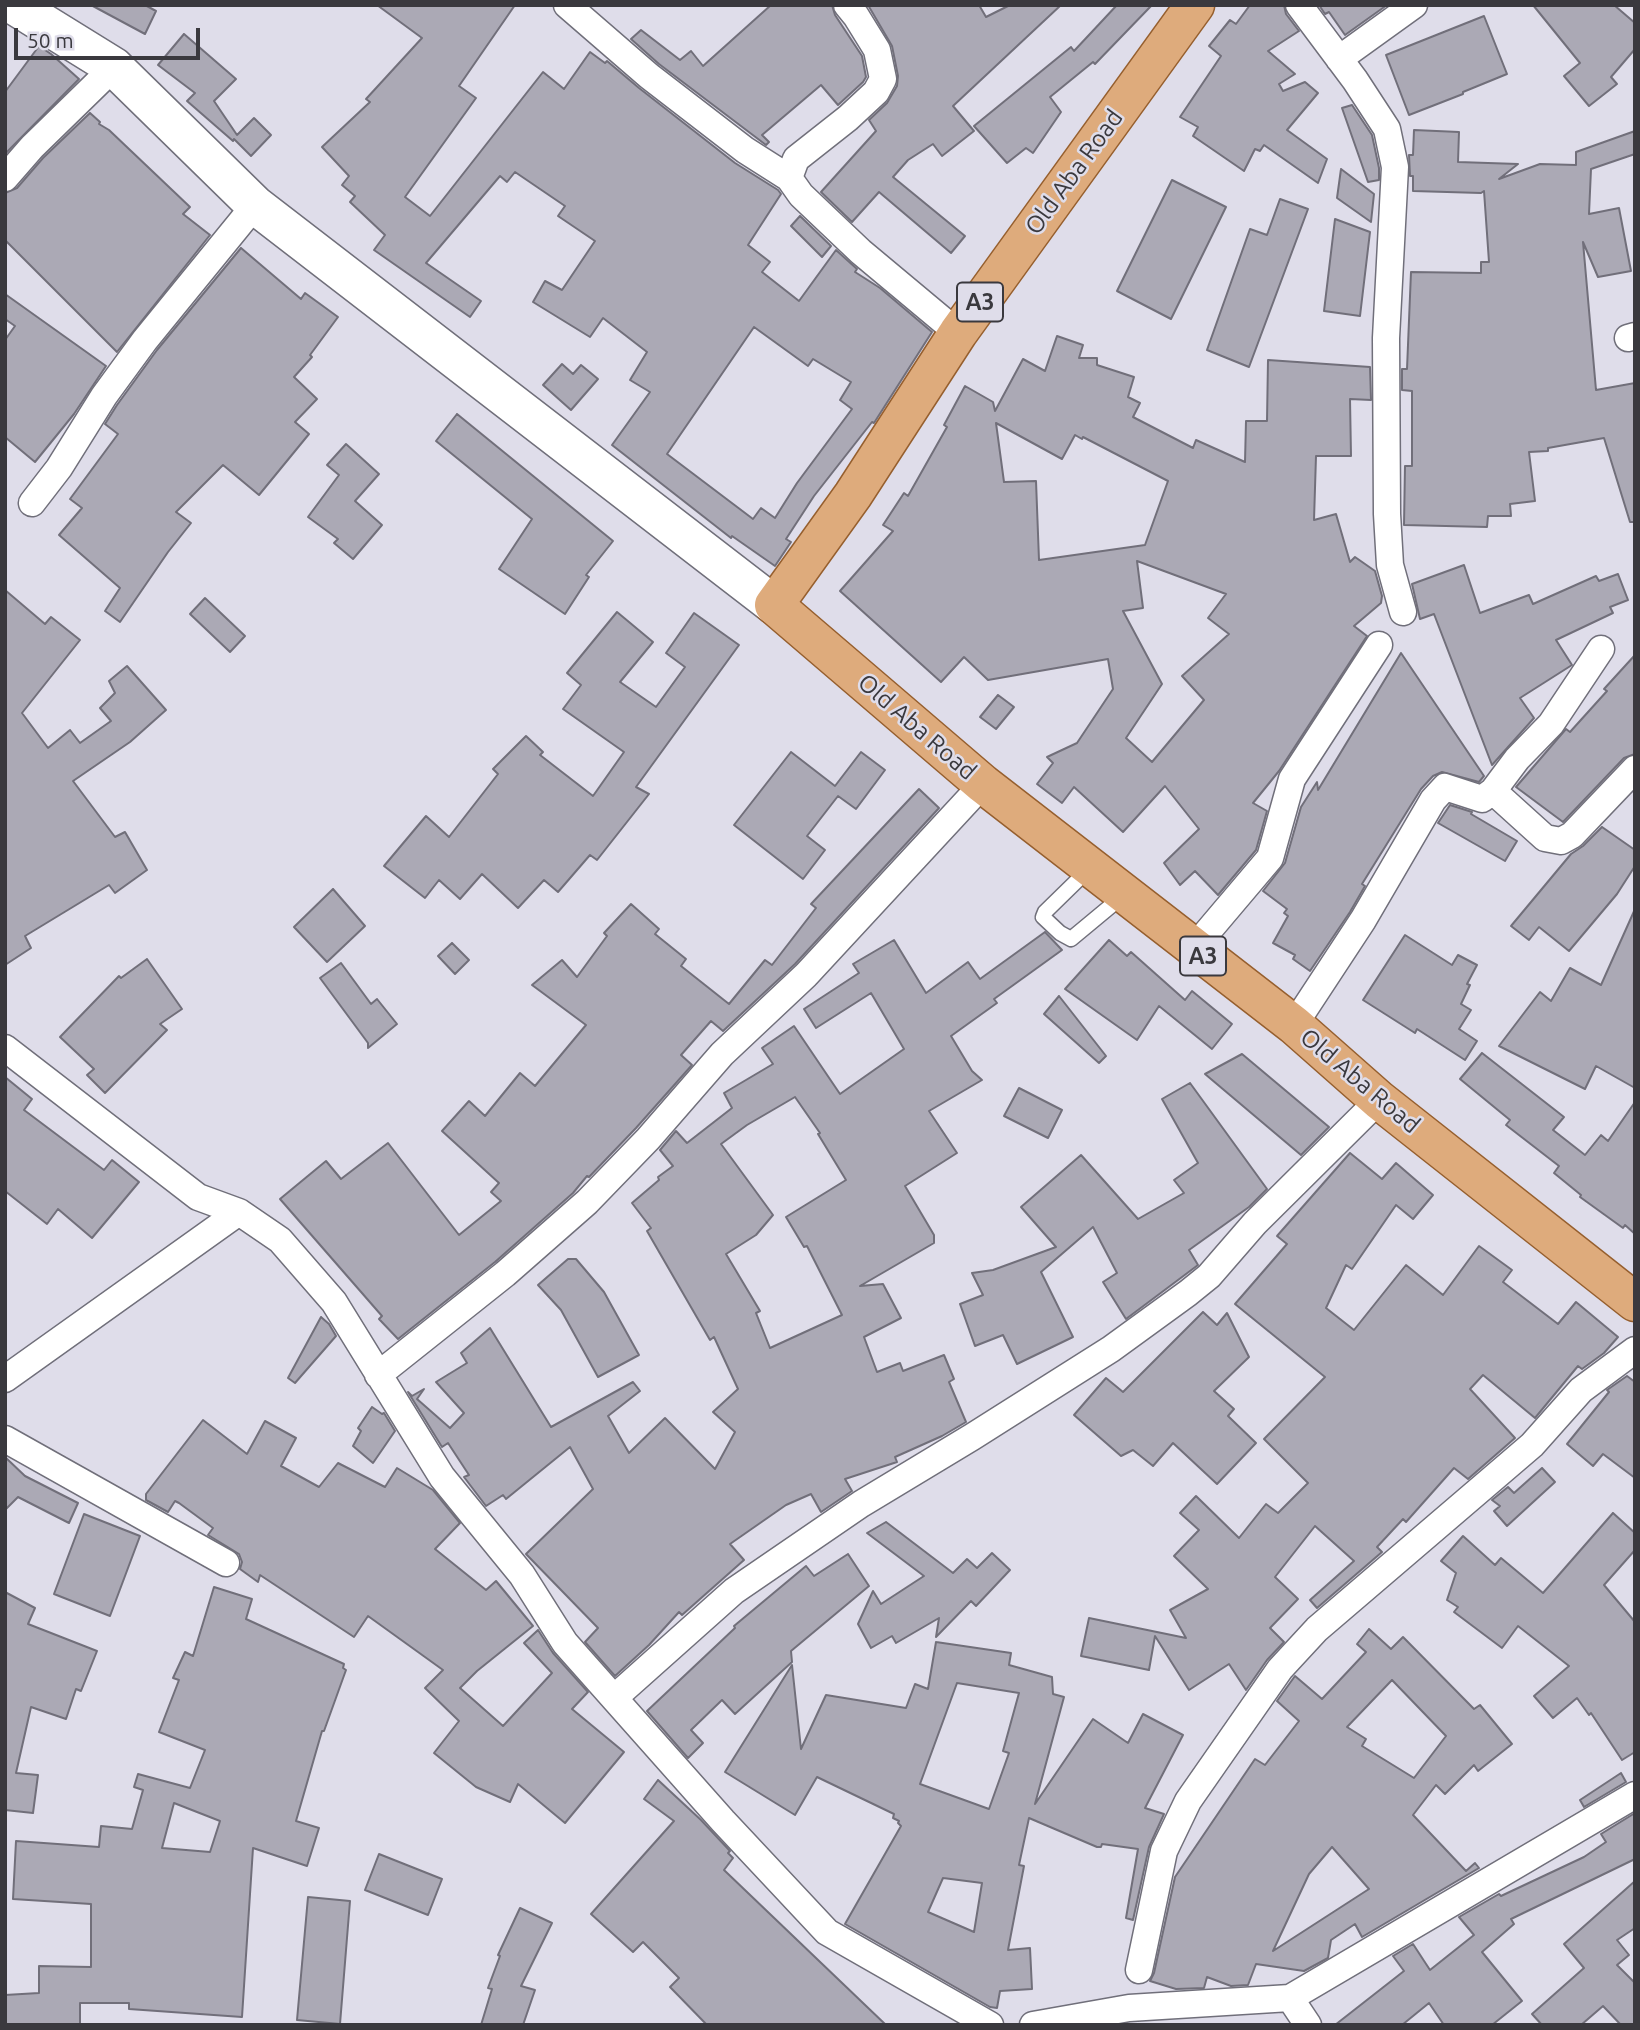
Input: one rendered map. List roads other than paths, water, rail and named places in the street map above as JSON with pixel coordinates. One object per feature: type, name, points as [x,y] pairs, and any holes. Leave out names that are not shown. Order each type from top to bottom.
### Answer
[{"type":"main road","name":"Old Aba Road","points":[[1195,5],[958,333],[853,495],[774,605],[983,784],[1294,1025],[1379,1100],[1635,1303]]},
{"type":"street","points":[[15,5],[114,67],[256,205],[774,605]]},
{"type":"street","points":[[567,5],[649,76],[745,149],[789,178],[801,195],[861,252],[958,333]]},
{"type":"street","points":[[789,178],[796,159],[848,118],[876,92],[883,79],[877,50],[847,5]]},
{"type":"street","points":[[1298,5],[1387,129],[1395,167],[1386,338],[1387,514],[1390,565],[1403,612]]},
{"type":"street","points":[[1339,59],[1414,5]]},
{"type":"street","points":[[5,178],[114,67]]},
{"type":"street","points":[[32,503],[59,468],[104,396],[145,340],[256,205]]},
{"type":"street","points":[[1193,949],[1270,858],[1292,779],[1379,645]]},
{"type":"street","points":[[1294,1025],[1363,920],[1433,800],[1445,787],[1482,799],[1493,791],[1517,759],[1551,724],[1601,649]]},
{"type":"street","points":[[1493,791],[1545,838],[1561,841],[1572,835],[1635,769]]},
{"type":"street","points":[[378,1376],[505,1274],[587,1202],[648,1139],[722,1054],[806,975],[983,784]]},
{"type":"street","points":[[5,1048],[198,1197],[239,1212],[280,1240],[334,1302],[442,1477],[522,1575],[565,1643],[723,1821],[827,1932],[990,2025]]},
{"type":"street","points":[[614,1698],[734,1591],[860,1504],[1111,1349],[1188,1293],[1209,1276],[1255,1223],[1379,1100]]},
{"type":"street","points":[[5,1379],[239,1212]]},
{"type":"street","points":[[1139,1970],[1164,1851],[1188,1801],[1280,1669],[1317,1629],[1532,1445],[1581,1390],[1635,1350]]},
{"type":"street","points":[[5,1439],[226,1563]]},
{"type":"street","points":[[1033,2025],[1129,2008],[1290,1998],[1635,1795]]},
{"type":"street","points":[[1290,1998],[1308,2025]]},
{"type":"street","points":[[1039,2025],[1190,2005]]},
{"type":"lane","points":[[1090,869],[1045,912],[1043,917],[1060,933],[1070,939],[1124,895]]}]
